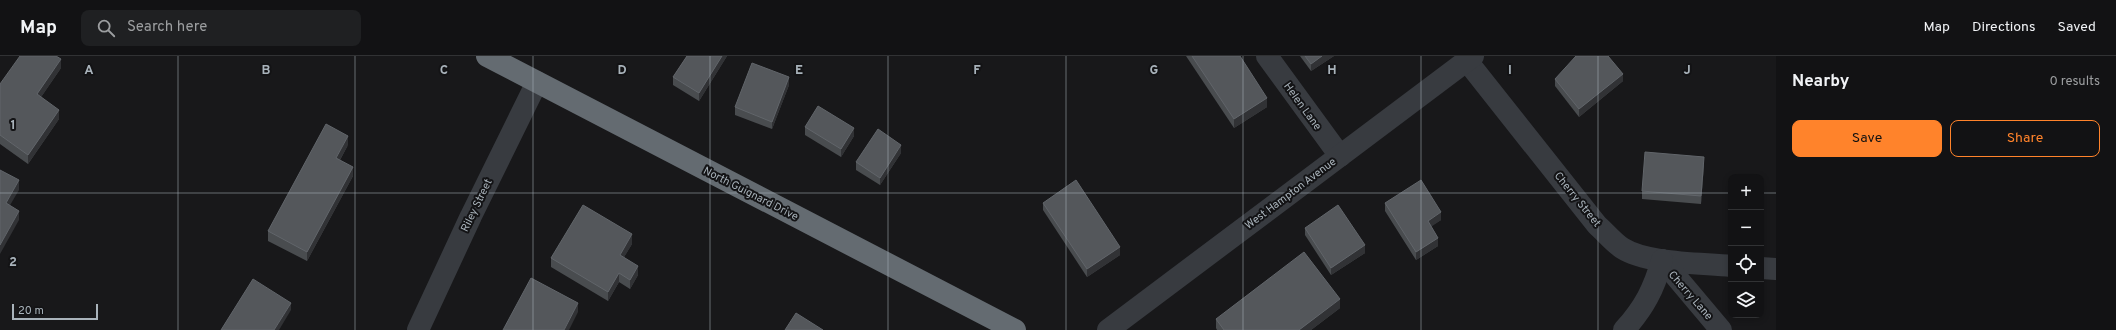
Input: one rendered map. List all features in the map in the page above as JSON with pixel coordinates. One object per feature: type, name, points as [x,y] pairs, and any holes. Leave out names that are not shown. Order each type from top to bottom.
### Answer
[{"type":"highway","name":"North Guignard Drive","points":[[487,56],[1015,330]]},
{"type":"street","name":"Helen Lane","points":[[1266,56],[1340,156]]},
{"type":"street","name":"West Hampton Avenue","points":[[1108,330],[1470,58]]},
{"type":"street","name":"Cherry Street","points":[[1470,58],[1598,225],[1622,248],[1635,254],[1662,260],[1728,266]]},
{"type":"street","name":"Riley Street","points":[[418,330],[471,216],[537,82]]},
{"type":"street","points":[[1624,330],[1654,287],[1662,260]]},
{"type":"street","name":"Cherry Lane","points":[[1662,260],[1721,330]]},
{"type":"street","points":[[1764,268],[1776,270]]},
{"type":"building","points":[[20,56],[56,56],[61,59],[37,94],[59,110],[28,155],[0,135],[0,84]]},
{"type":"building","points":[[687,56],[722,56],[699,93],[673,77]]},
{"type":"building","points":[[1192,56],[1240,56],[1267,98],[1234,119]]},
{"type":"building","points":[[1305,56],[1322,56],[1311,64]]},
{"type":"building","points":[[1576,56],[1608,56],[1623,74],[1579,109],[1555,79]]},
{"type":"building","points":[[752,63],[789,77],[772,122],[735,107]]},
{"type":"building","points":[[818,106],[854,128],[841,149],[805,127]]},
{"type":"building","points":[[326,124],[348,136],[336,158],[353,167],[307,252],[268,231]]},
{"type":"building","points":[[878,129],[901,145],[880,178],[856,162]]},
{"type":"building","points":[[1645,152],[1704,157],[1701,196],[1642,191]]},
{"type":"building","points":[[0,170],[19,180],[6,203],[19,211],[0,245]]},
{"type":"building","points":[[1076,180],[1120,247],[1087,269],[1043,203]]},
{"type":"building","points":[[1421,180],[1441,212],[1428,221],[1438,238],[1416,252],[1385,203]]},
{"type":"building","points":[[583,205],[632,234],[620,255],[638,266],[630,280],[619,273],[608,292],[551,258]]},
{"type":"building","points":[[1338,205],[1365,245],[1331,268],[1305,228]]},
{"type":"building","points":[[1304,252],[1340,299],[1299,330],[1224,330],[1216,319]]},
{"type":"building","points":[[531,278],[578,303],[564,330],[503,330]]},
{"type":"building","points":[[253,279],[291,303],[274,330],[221,330]]},
{"type":"building","points":[[796,313],[823,330],[785,330]]}]
